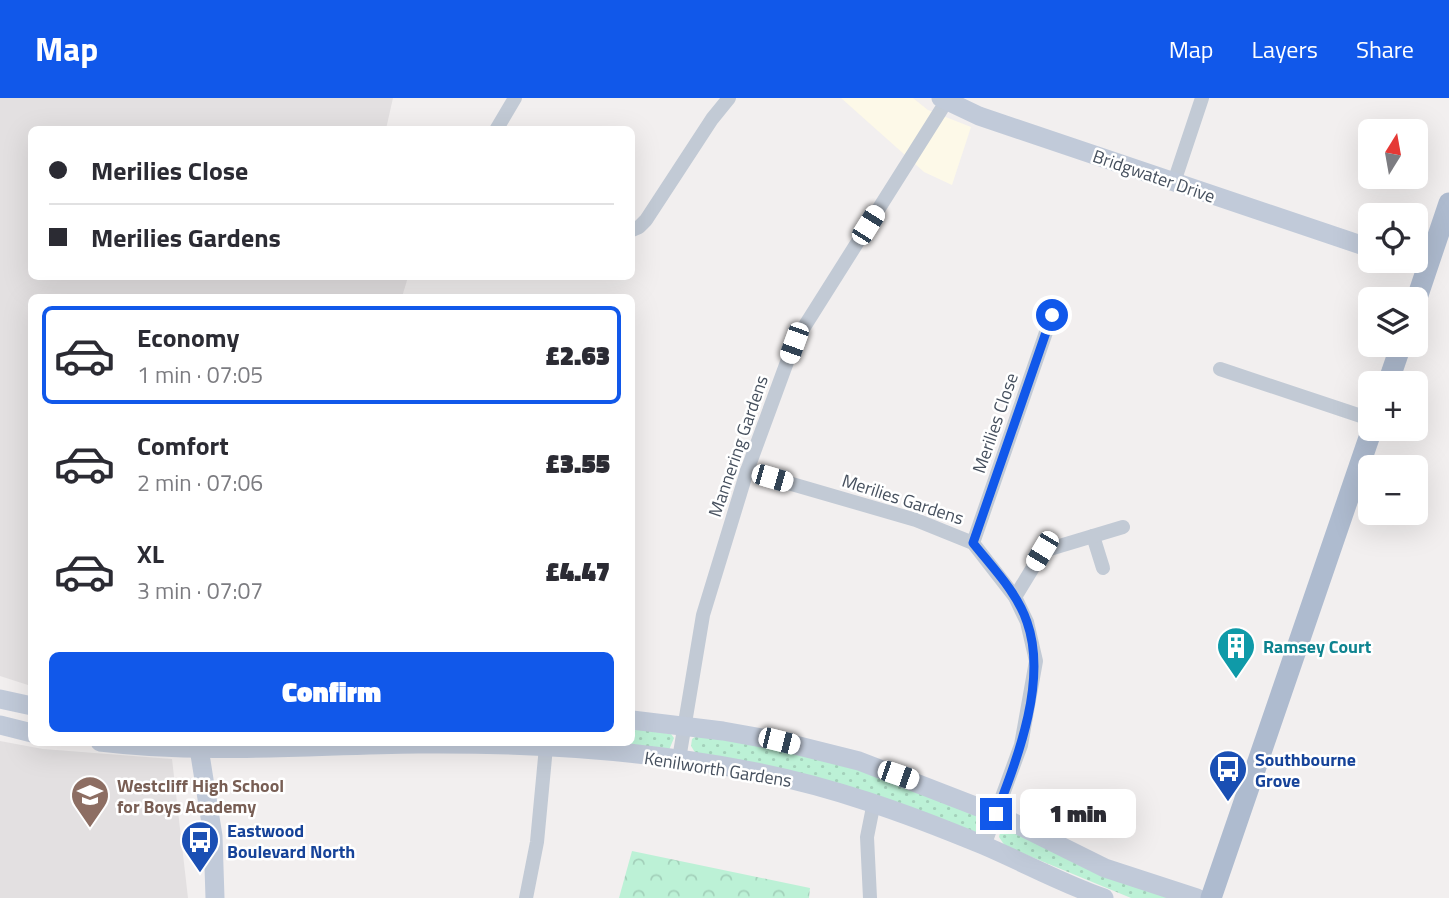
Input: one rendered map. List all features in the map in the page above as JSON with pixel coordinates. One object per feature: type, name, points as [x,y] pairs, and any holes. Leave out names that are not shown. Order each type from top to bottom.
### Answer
[{"type":"main road","points":[[1428,251],[1445,228],[1449,203]]},
{"type":"main road","points":[[1211,898],[1368,441]]},
{"type":"street","points":[[498,126],[515,98]]},
{"type":"street","points":[[635,228],[646,220],[712,119],[729,98]]},
{"type":"street","points":[[1174,182],[1202,98]]},
{"type":"street","name":"Bridgwater Drive","points":[[943,100],[979,116],[1358,244]]},
{"type":"street","name":"Mannering Gardens","points":[[680,759],[703,615],[747,471],[794,343],[943,100]]},
{"type":"street","name":"Merilies Close","points":[[973,543],[1052,315]]},
{"type":"street","points":[[1220,369],[1358,415]]},
{"type":"street","name":"Merilies Gardens","points":[[747,471],[916,520],[973,543],[1015,597],[1027,622],[1036,661],[1021,745],[984,846]]},
{"type":"street","points":[[1015,597],[1042,551],[1123,527]]},
{"type":"street","points":[[1093,536],[1103,568]]},
{"type":"street","points":[[0,699],[28,705]]},
{"type":"street","name":"Kenilworth Gardens","points":[[635,720],[684,725],[779,741],[859,761],[996,814],[1105,867],[1197,898]]},
{"type":"street","points":[[0,725],[28,732]]},
{"type":"street","points":[[199,746],[213,836],[215,898]]},
{"type":"street","name":"Kenilworth Gardens","points":[[504,746],[680,759],[747,770],[874,802],[1104,898]]},
{"type":"street","points":[[526,898],[537,842],[546,747]]},
{"type":"street","points":[[870,898],[867,837],[874,802]]},
{"type":"shaded area","points":[[0,98],[393,98],[387,126],[28,126],[28,280],[407,280],[403,294],[28,294],[28,685],[0,676]]},
{"type":"shaded area","points":[[841,98],[913,98],[928,110],[971,127],[952,185],[924,172]]},
{"type":"shaded area","name":"Westcliff High School for Boys Academy","points":[[0,741],[43,749],[172,759],[188,898],[0,898]]},
{"type":"green space","points":[[635,728],[671,734],[674,738],[669,750],[616,746],[635,746]]},
{"type":"green space","points":[[699,734],[838,761],[985,815],[986,826],[983,831],[973,834],[696,754],[691,746],[692,739]]},
{"type":"green space","points":[[1009,827],[1179,898],[1131,898],[1005,846],[999,837],[1001,829]]},
{"type":"green space","points":[[632,851],[810,888],[809,898],[619,898]]},
{"type":"place","name":"Ramsey Court","points":[[1236,680]]},
{"type":"place","name":"Southbourne Grove","points":[[1228,803]]},
{"type":"place","name":"Westcliff High School for Boys Academy","points":[[90,829]]},
{"type":"place","name":"Eastwood Boulevard North","points":[[200,874]]},
{"type":"route","points":[[996,814],[1021,745],[1036,661],[1027,622],[1015,597],[973,543],[1052,315]]}]
